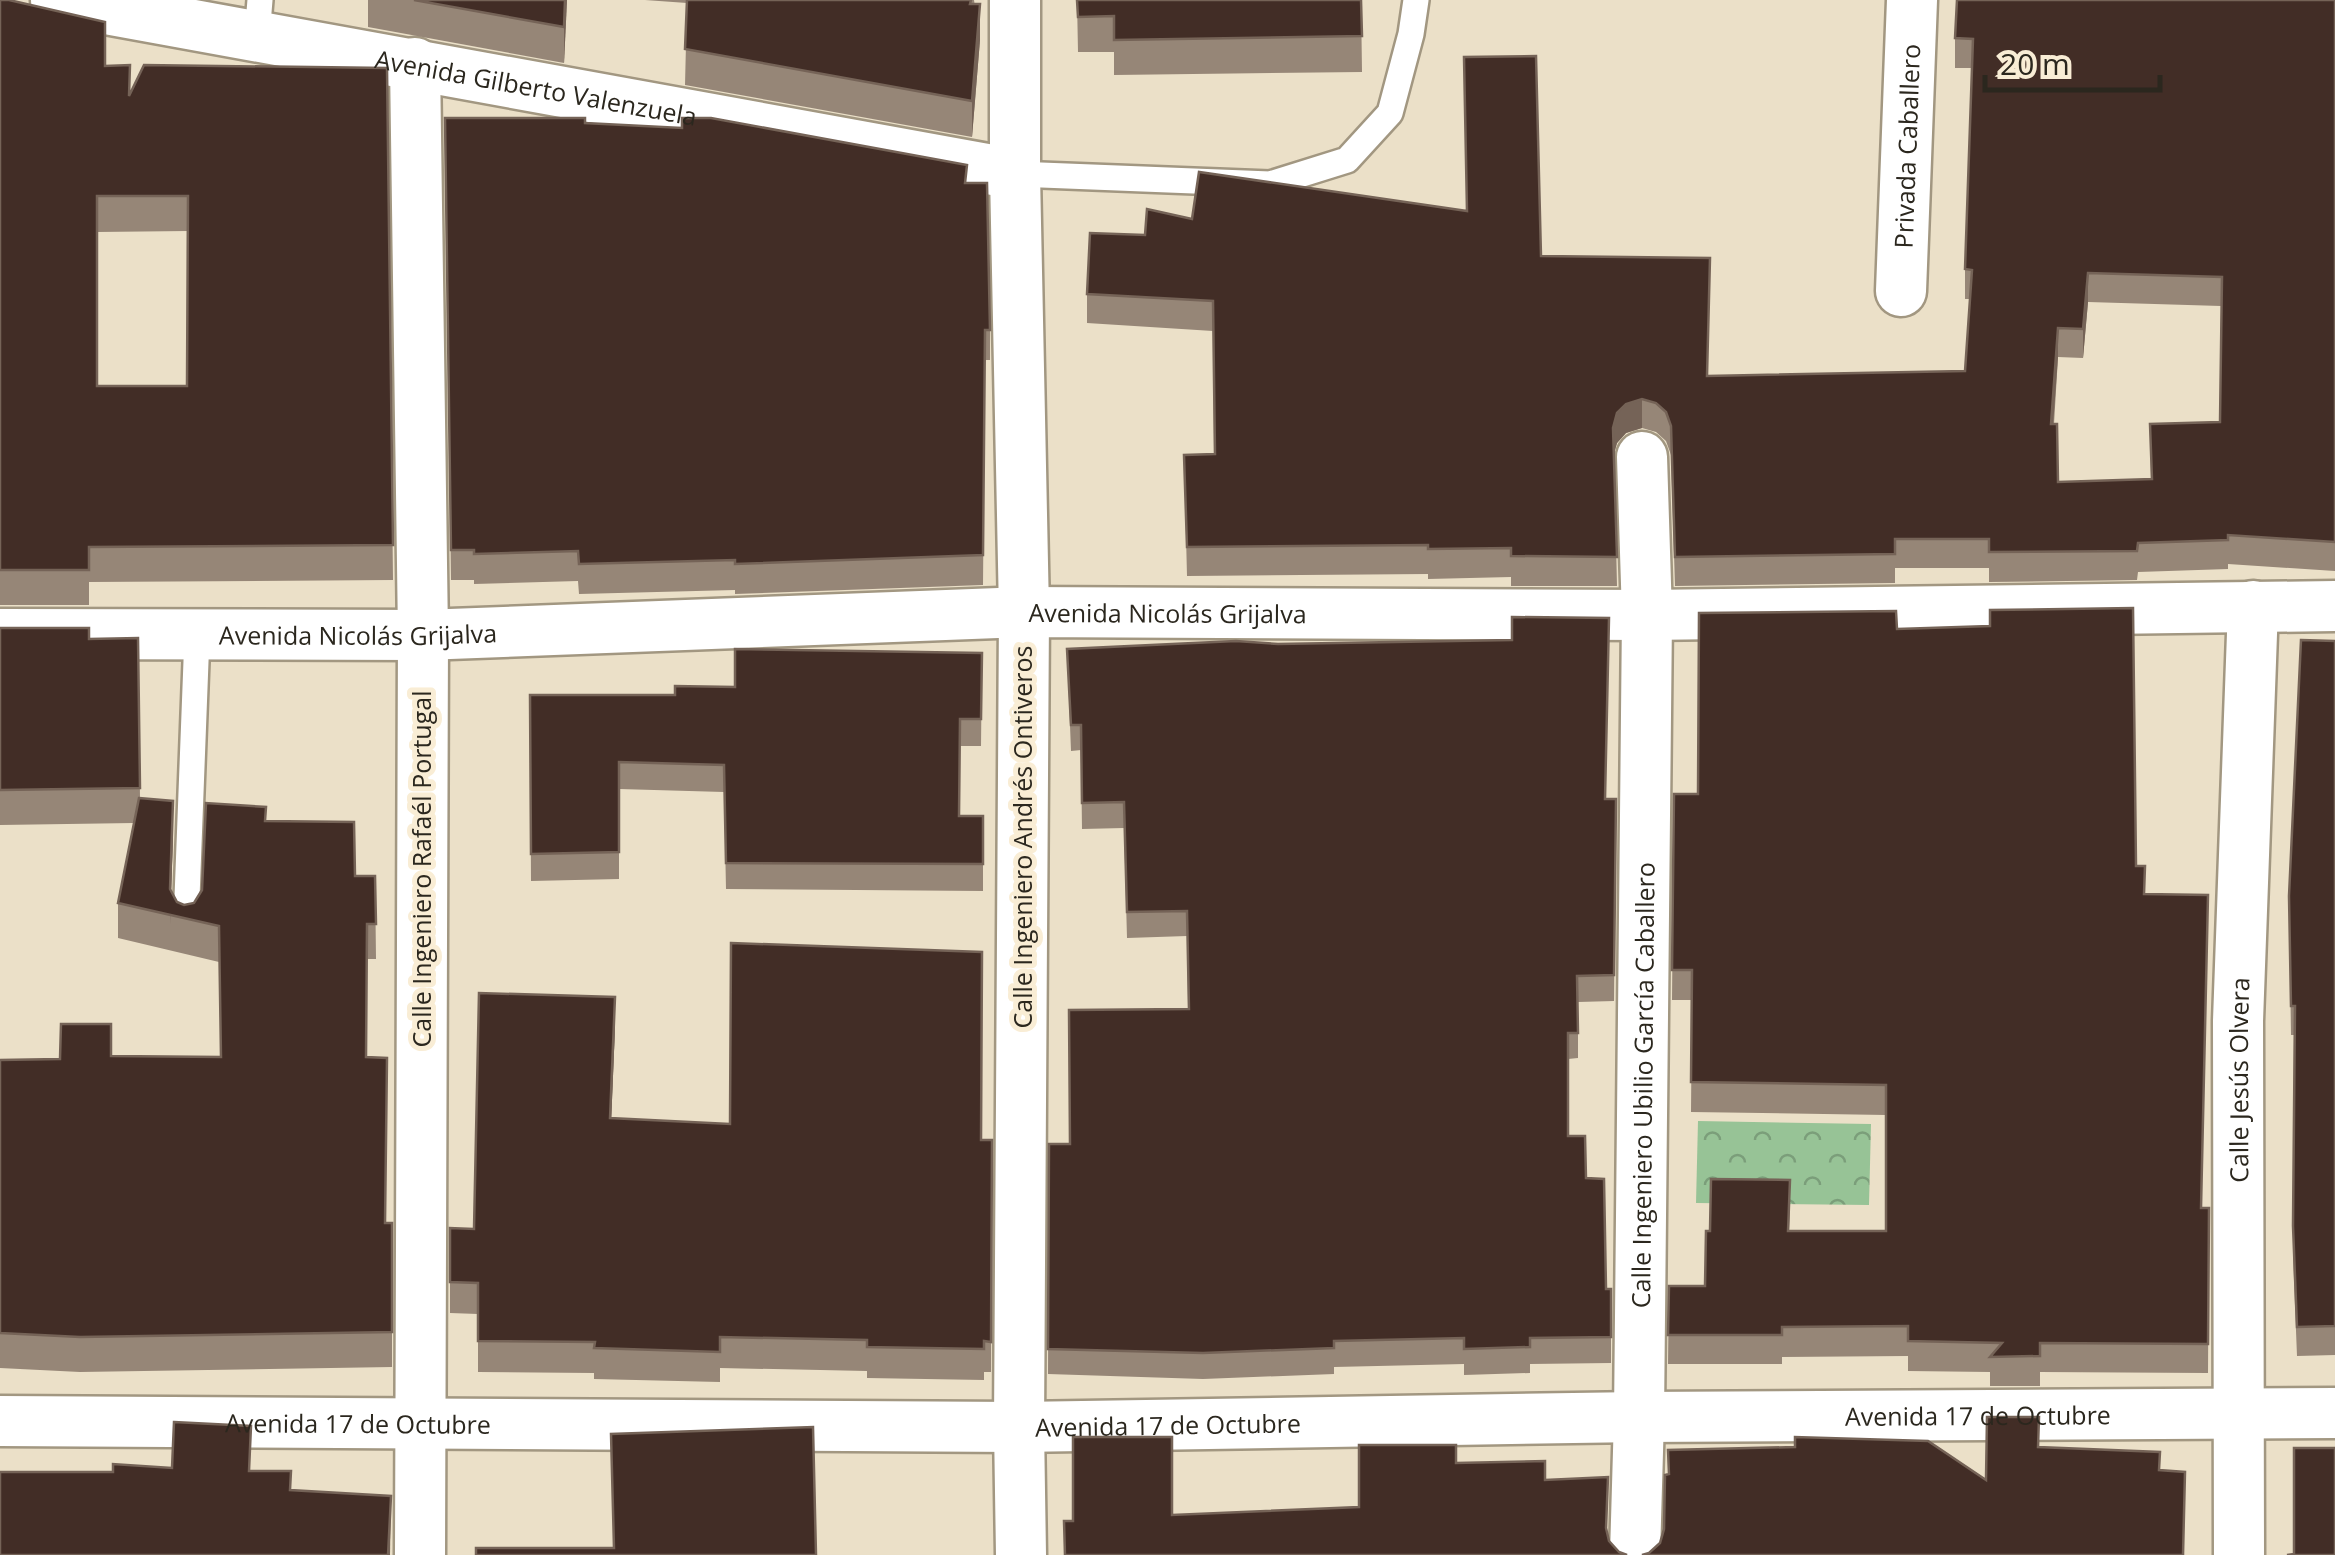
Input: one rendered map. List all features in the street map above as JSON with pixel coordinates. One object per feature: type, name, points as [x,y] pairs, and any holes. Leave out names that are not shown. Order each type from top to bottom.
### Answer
[{"type":"street","name":"Avenida Gilberto Valenzuela","points":[[56,0],[258,18],[415,63],[1014,174]]},
{"type":"street","name":"Calle Ingeniero Andrés Ontiveros","points":[[1015,0],[1014,174],[1024,612],[1021,1555]]},
{"type":"street","name":"Privada Caballero","points":[[1901,291],[1912,0]]},
{"type":"street","name":"Calle Ingeniero Rafaél Portugal","points":[[415,63],[422,635],[420,1555]]},
{"type":"street","name":"Calle Ingeniero Ubilio García Caballero","points":[[1635,1555],[1646,615],[1642,457]]},
{"type":"street","name":"Calle Jesús Olvera","points":[[2239,1555],[2238,1021],[2252,606]]},
{"type":"street","name":"Avenida Nicolás Grijalva","points":[[0,634],[422,635],[1024,612],[1646,615],[2335,606]]},
{"type":"street","name":"Avenida 17 de Octubre","points":[[0,1422],[1019,1427],[1639,1417],[2335,1413]]},
{"type":"lane","points":[[1014,174],[1270,184],[1347,160],[1390,114],[1412,34],[1416,0]]},
{"type":"lane","points":[[186,924],[197,635]]},
{"type":"green space","points":[[1698,1121],[1871,1124],[1869,1205],[1696,1203]]},
{"type":"building","points":[[0,0],[105,22],[105,66],[130,65],[129,96],[144,65],[387,68],[393,545],[89,547],[89,570],[0,570]],"holes":[[[97,196],[188,196],[187,386],[97,386]]]},
{"type":"building","points":[[414,0],[565,0],[564,27]]},
{"type":"building","points":[[687,0],[971,0],[970,4],[980,4],[972,101],[685,49]]},
{"type":"building","points":[[1077,0],[1361,0],[1362,36],[1114,40],[1114,16],[1078,17]]},
{"type":"building","points":[[1957,0],[2335,0],[2335,542],[2228,535],[2228,540],[2138,543],[2137,551],[1989,552],[1989,539],[1895,539],[1895,554],[1675,557],[1671,426],[1666,412],[1656,403],[1642,399],[1626,404],[1617,413],[1613,428],[1617,557],[1511,556],[1511,548],[1428,549],[1428,545],[1187,547],[1184,455],[1215,454],[1213,301],[1087,294],[1090,233],[1145,235],[1147,209],[1192,219],[1199,172],[1467,211],[1464,57],[1536,56],[1541,256],[1710,258],[1707,376],[1965,371],[1972,270],[1965,269],[1973,39],[1955,38]],"holes":[[[2088,273],[2222,277],[2220,422],[2150,424],[2152,479],[2058,482],[2057,424],[2051,424],[2058,328],[2083,329]]]},
{"type":"building","points":[[445,118],[585,118],[585,123],[682,128],[682,118],[711,118],[967,165],[965,183],[987,183],[990,330],[985,330],[983,555],[735,564],[735,560],[579,564],[578,551],[474,554],[474,550],[451,550]]},
{"type":"building","points":[[2133,608],[2136,866],[2145,866],[2144,894],[2208,895],[2201,1208],[2209,1208],[2208,1344],[2040,1343],[2040,1356],[1990,1357],[2002,1343],[1908,1341],[1908,1326],[1782,1327],[1782,1335],[1668,1335],[1669,1286],[1705,1286],[1711,1179],[1790,1180],[1788,1231],[1886,1231],[1886,1085],[1691,1082],[1692,970],[1672,970],[1674,794],[1698,794],[1699,613],[1896,611],[1897,629],[1990,626],[1990,610]]},
{"type":"building","points":[[1512,617],[1609,618],[1605,799],[1616,799],[1614,975],[1577,976],[1578,1033],[1568,1033],[1568,1136],[1585,1136],[1586,1178],[1604,1179],[1611,1337],[1530,1338],[1530,1347],[1464,1349],[1464,1338],[1334,1341],[1334,1348],[1203,1353],[1048,1349],[1049,1144],[1070,1144],[1069,1010],[1189,1009],[1187,911],[1127,912],[1124,802],[1082,803],[1081,725],[1071,725],[1067,649],[1236,641],[1278,644],[1512,640]]},
{"type":"building","points":[[0,628],[89,628],[89,639],[138,638],[140,788],[0,790]]},
{"type":"building","points":[[2301,640],[2335,641],[2335,1326],[2297,1327],[2293,1226],[2295,1006],[2291,1006],[2289,896]]},
{"type":"building","points":[[735,649],[982,653],[981,719],[960,719],[959,816],[983,816],[983,864],[726,863],[724,765],[619,762],[619,852],[531,854],[530,695],[675,695],[675,686],[735,687]]},
{"type":"building","points":[[139,798],[173,801],[170,889],[177,902],[184,905],[194,903],[202,890],[206,803],[266,807],[265,821],[354,822],[355,876],[375,876],[376,924],[367,924],[366,1057],[387,1058],[385,1223],[392,1223],[392,1332],[80,1337],[0,1333],[0,1060],[60,1059],[61,1024],[111,1024],[111,1056],[221,1057],[219,926],[118,903]]},
{"type":"building","points":[[731,943],[982,952],[981,1140],[992,1140],[991,1342],[984,1341],[984,1349],[867,1347],[867,1340],[720,1337],[720,1352],[594,1348],[595,1342],[478,1341],[478,1283],[450,1282],[450,1228],[474,1229],[479,993],[615,997],[610,1118],[730,1124]]},
{"type":"building","points":[[1987,1417],[2039,1417],[2038,1447],[2160,1452],[2159,1470],[2185,1472],[2183,1555],[1642,1555],[1660,1543],[1664,1529],[1668,1450],[1795,1447],[1795,1437],[1928,1441],[1986,1480]]},
{"type":"building","points":[[174,1422],[251,1426],[249,1471],[291,1471],[290,1490],[391,1496],[388,1555],[0,1555],[0,1472],[113,1472],[113,1464],[172,1468]]},
{"type":"building","points":[[813,1427],[816,1555],[476,1555],[476,1548],[614,1548],[611,1434]]},
{"type":"building","points":[[1073,1437],[1172,1437],[1172,1515],[1359,1507],[1359,1445],[1456,1445],[1456,1463],[1545,1461],[1545,1480],[1608,1477],[1609,1541],[1627,1555],[1065,1555],[1064,1521],[1073,1521]]},
{"type":"building","points":[[2294,1448],[2335,1448],[2335,1555],[2287,1555],[2294,1554]]}]
